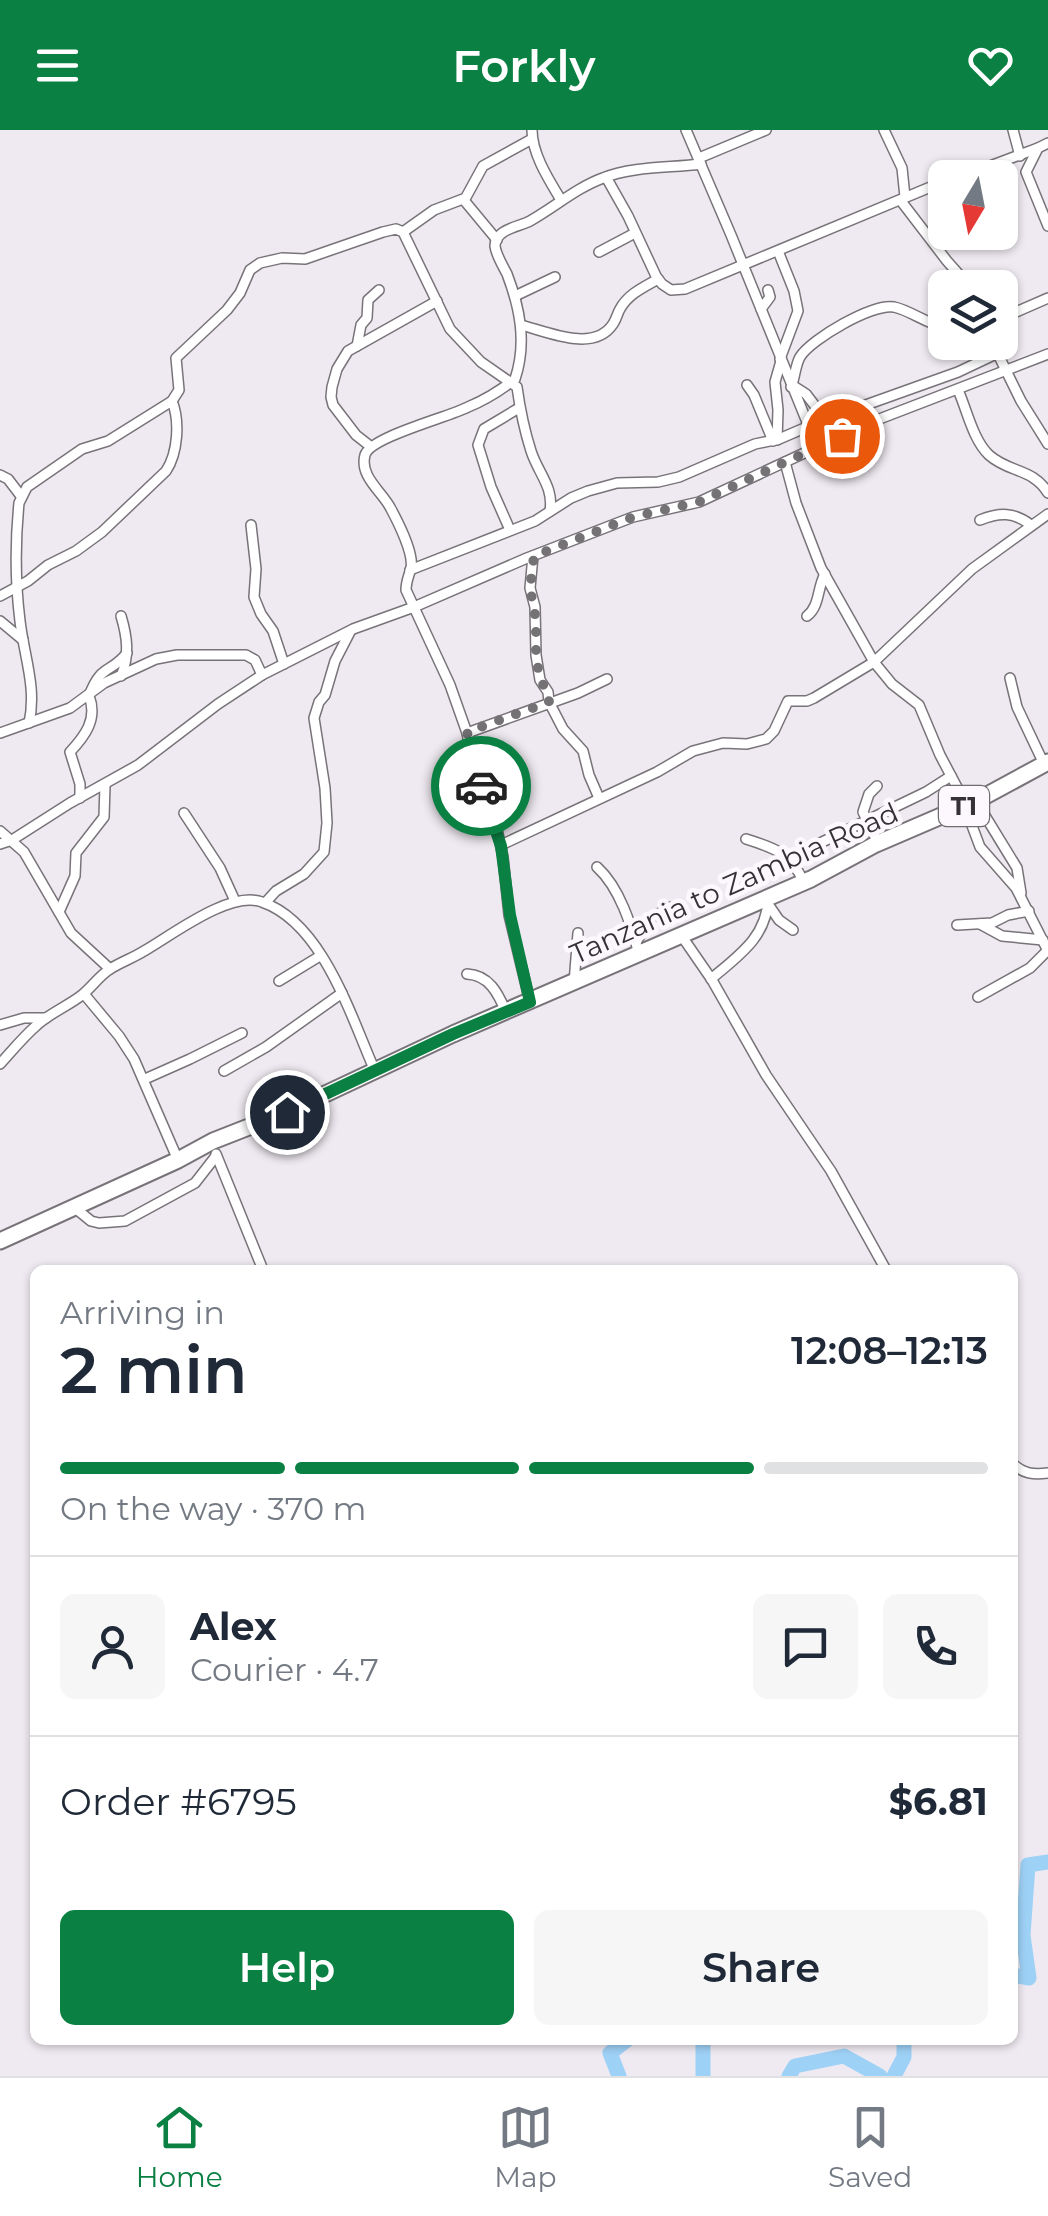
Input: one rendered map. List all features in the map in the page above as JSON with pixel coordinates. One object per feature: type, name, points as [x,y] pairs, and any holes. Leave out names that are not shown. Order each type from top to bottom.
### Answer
[{"type":"highway","name":"Tanzania to Zambia Road","points":[[0,1242],[178,1160],[215,1149],[374,1071],[574,983],[638,948],[768,901],[878,843],[970,804],[1047,762]]},
{"type":"street","points":[[686,130],[809,427]]},
{"type":"street","points":[[496,240],[502,233],[534,219],[606,176],[700,161],[712,151],[766,130]]},
{"type":"street","points":[[884,130],[900,164],[903,199],[954,270]]},
{"type":"street","points":[[1014,130],[1029,183],[1048,226]]},
{"type":"street","points":[[404,232],[434,210],[465,200],[483,166],[532,134],[561,200]]},
{"type":"street","points":[[1006,160],[1045,143]]},
{"type":"street","points":[[1027,167],[1045,143]]},
{"type":"street","points":[[606,176],[658,279],[667,288],[680,290],[928,188]]},
{"type":"street","points":[[465,200],[496,240],[496,251],[515,296],[522,325],[516,374],[510,382],[466,408],[370,446],[365,468],[393,513],[411,557],[406,590],[467,732],[501,846],[510,915],[530,1002]]},
{"type":"street","points":[[28,723],[32,683],[23,640],[15,551],[24,490],[82,448],[108,441],[172,401],[179,390],[176,358],[228,310],[254,267],[270,260],[306,259],[396,228],[404,232],[444,320],[458,340],[516,387],[532,456],[551,493],[550,511]]},
{"type":"street","points":[[599,252],[635,233]]},
{"type":"street","points":[[775,440],[775,382],[798,311],[778,251]]},
{"type":"street","points":[[515,296],[555,277]]},
{"type":"street","points":[[522,325],[579,339],[598,337],[613,324],[622,304],[632,294],[658,279]]},
{"type":"street","points":[[357,346],[361,325],[368,318],[368,300],[380,290]]},
{"type":"street","points":[[761,309],[770,297],[768,290]]},
{"type":"street","points":[[1018,311],[1048,298]]},
{"type":"street","points":[[370,446],[333,405],[331,397],[338,368],[348,351],[437,302]]},
{"type":"street","points":[[792,386],[797,362],[814,342],[870,310],[889,306],[928,323]]},
{"type":"street","points":[[0,844],[105,785],[262,675],[351,630],[633,517],[699,502],[869,423],[1048,354]]},
{"type":"street","points":[[410,570],[536,521],[588,491],[617,483],[670,480],[755,444],[918,388],[982,360]]},
{"type":"street","points":[[999,360],[1048,444]]},
{"type":"street","points":[[747,385],[775,440]]},
{"type":"street","points":[[792,386],[806,394],[825,419]]},
{"type":"street","points":[[958,390],[988,454],[1006,466],[1035,476],[1048,493]]},
{"type":"street","points":[[0,596],[110,526],[166,470],[174,451],[176,413],[172,401]]},
{"type":"street","points":[[510,530],[478,444],[484,429],[519,408]]},
{"type":"street","points":[[785,462],[802,522],[825,574],[874,662],[889,681],[919,705],[951,776],[1017,868],[1021,896]]},
{"type":"street","points":[[0,475],[8,478],[22,496]]},
{"type":"street","points":[[980,520],[1016,514],[1031,525]]},
{"type":"street","points":[[501,846],[701,748],[766,740],[788,701],[820,696],[874,662],[972,569],[1048,514]]},
{"type":"street","points":[[251,525],[256,569],[254,597],[273,631],[284,664]]},
{"type":"street","points":[[534,556],[530,588],[540,680],[564,730],[583,751],[599,798]]},
{"type":"street","points":[[807,616],[815,608],[825,574]]},
{"type":"street","points":[[121,616],[126,653],[121,676]]},
{"type":"street","points":[[0,621],[23,640]]},
{"type":"street","points":[[265,903],[276,891],[304,874],[324,852],[325,788],[314,718],[351,630]]},
{"type":"street","points":[[80,798],[70,752],[88,732],[92,705],[89,696],[94,682],[126,653]]},
{"type":"street","points":[[0,733],[70,708],[104,683],[156,659],[177,655],[246,656],[255,660],[262,675]]},
{"type":"street","points":[[1010,678],[1017,707],[1047,762]]},
{"type":"street","points":[[467,732],[607,679]]},
{"type":"street","points":[[789,858],[951,776]]},
{"type":"street","points":[[59,912],[75,876],[76,852],[104,817],[105,785]]},
{"type":"street","points":[[876,786],[864,807],[878,843]]},
{"type":"street","points":[[970,804],[980,848],[1021,896],[1046,947]]},
{"type":"street","points":[[184,812],[236,901]]},
{"type":"street","points":[[0,831],[24,852],[71,933],[110,969]]},
{"type":"street","points":[[746,839],[789,858],[804,882]]},
{"type":"street","points":[[597,867],[610,880],[638,948]]},
{"type":"street","points":[[0,1064],[46,1018],[84,994],[110,969],[194,921],[248,899],[265,903],[292,920],[320,956],[342,993],[374,1071]]},
{"type":"street","points":[[768,901],[780,920],[794,930]]},
{"type":"street","points":[[711,978],[756,937],[765,920],[768,901]]},
{"type":"street","points":[[638,948],[651,918],[671,907]]},
{"type":"street","points":[[957,926],[1029,911]]},
{"type":"street","points":[[980,924],[1002,936],[1046,947]]},
{"type":"street","points":[[574,983],[578,933]]},
{"type":"street","points":[[681,935],[850,1203],[883,1265]]},
{"type":"street","points":[[978,997],[1030,968],[1046,947]]},
{"type":"street","points":[[280,982],[320,956]]},
{"type":"street","points":[[467,974],[485,978],[506,1012]]},
{"type":"street","points":[[224,1071],[266,1047],[342,993]]},
{"type":"street","points":[[84,994],[119,1036],[144,1079],[178,1160]]},
{"type":"street","points":[[0,1024],[46,1018]]},
{"type":"street","points":[[144,1079],[242,1033]]},
{"type":"street","points":[[74,1208],[91,1221],[125,1221],[195,1184],[215,1149]]},
{"type":"street","points":[[215,1149],[261,1265]]},
{"type":"street","points":[[1018,1469],[1048,1472]]},
{"type":"waterway","points":[[1018,1976],[1029,1978],[1023,1935],[1028,1865],[1048,1862]]},
{"type":"waterway","points":[[619,2076],[610,2053],[620,2045]]},
{"type":"waterway","points":[[703,2045],[703,2076]]},
{"type":"waterway","points":[[894,2076],[904,2057],[904,2045]]},
{"type":"waterway","points":[[789,2076],[795,2066],[844,2056],[880,2076]]},
{"type":"way so far","points":[[481,786],[467,732],[549,702],[536,656],[535,607],[530,588],[534,556],[633,517],[699,502],[842,436]]},
{"type":"route","points":[[287,1112],[530,1002],[510,915],[504,857],[481,786]]}]
